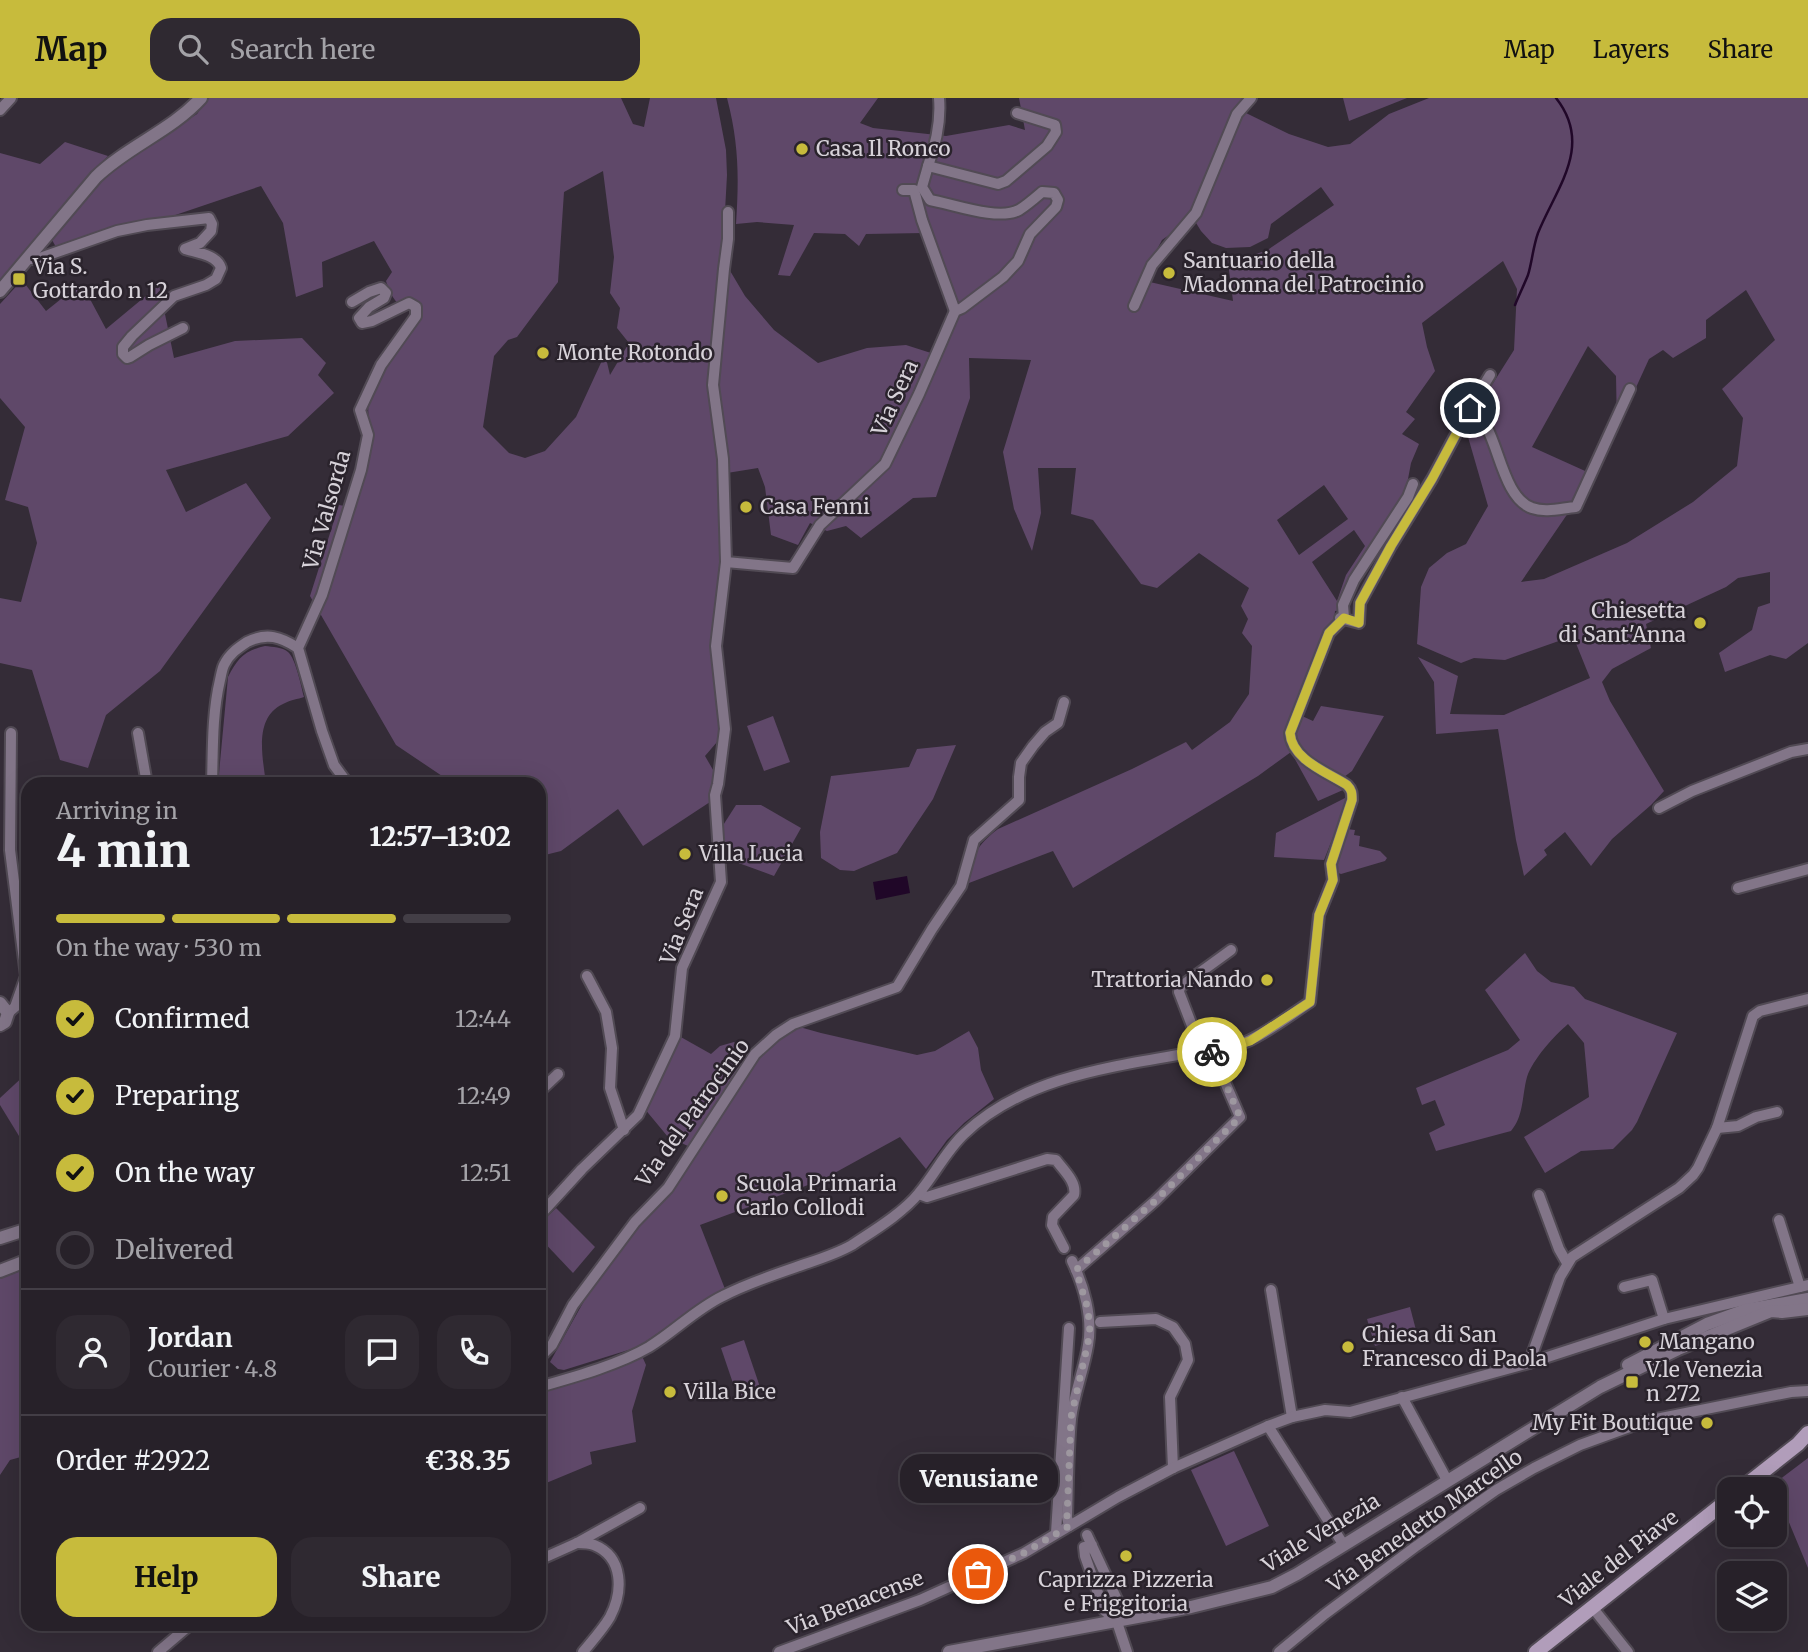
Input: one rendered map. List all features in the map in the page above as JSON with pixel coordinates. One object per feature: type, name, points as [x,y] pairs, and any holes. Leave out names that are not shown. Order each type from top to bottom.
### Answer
[{"type":"main road","points":[[1756,1477],[1805,1439]]},
{"type":"main road","name":"Viale del Piave","points":[[1536,1652],[1717,1508]]},
{"type":"street","points":[[0,110],[11,98]]},
{"type":"street","points":[[0,291],[78,196],[111,162],[176,120],[201,98]]},
{"type":"street","points":[[903,190],[915,190],[922,220],[957,313],[1003,277],[1018,261],[1030,234],[1056,207],[1058,200],[1054,193],[1042,192],[1017,211],[999,213],[930,200],[922,187],[935,147],[939,98]]},
{"type":"street","points":[[1134,306],[1152,265],[1196,213],[1237,114],[1251,98]]},
{"type":"street","points":[[928,166],[998,184],[1006,181],[1047,146],[1056,132],[1055,125],[1017,113]]},
{"type":"street","name":"Via Sera","points":[[546,1208],[638,1115],[675,1036],[682,968],[721,882],[715,795],[725,729],[716,646],[726,562],[723,459],[713,385],[729,212]]},
{"type":"street","points":[[27,258],[37,259],[117,231],[209,218],[211,231],[200,243],[185,249],[219,262],[221,268],[216,279],[174,296],[132,336],[124,347],[123,354],[127,358],[130,357],[183,328]]},
{"type":"street","points":[[1165,258],[1168,246]]},
{"type":"street","name":"Via Valsorda","points":[[298,648],[322,595],[361,470],[368,435],[360,410],[380,365],[416,316],[416,307],[409,303],[362,323],[359,318],[369,307],[384,298],[386,293],[381,288],[352,302]]},
{"type":"street","name":"Via Sera","points":[[726,562],[793,568],[820,525],[885,464],[957,313]]},
{"type":"street","points":[[1339,618],[1359,623],[1360,603],[1490,375]]},
{"type":"street","points":[[1470,408],[1485,423],[1511,489],[1521,502],[1532,508],[1546,510],[1576,507],[1630,389]]},
{"type":"street","points":[[546,1382],[628,1358],[722,1296],[836,1254],[850,1246],[919,1194],[942,1160],[964,1135],[993,1110],[1022,1094],[1056,1081],[1129,1064],[1201,1051],[1213,1052],[1250,1041],[1310,1002],[1319,915],[1333,880],[1331,864],[1352,800],[1352,790],[1304,758],[1291,743],[1290,733],[1329,633],[1339,618],[1354,580],[1408,497],[1413,484]]},
{"type":"street","points":[[212,777],[213,733],[224,665],[236,649],[254,639],[272,636],[284,639],[298,648],[322,731],[334,765],[343,777]]},
{"type":"street","name":"Via del Patrocinio","points":[[546,1351],[552,1345],[573,1305],[635,1222],[668,1188],[755,1055],[776,1035],[793,1024],[897,987],[961,886],[974,840],[1019,800],[1021,763],[1032,746],[1058,723],[1064,702]]},
{"type":"street","points":[[11,733],[10,850],[21,937]]},
{"type":"street","points":[[138,733],[147,777]]},
{"type":"street","points":[[1659,808],[1692,791],[1791,752],[1808,749]]},
{"type":"street","points":[[1738,888],[1808,869]]},
{"type":"street","points":[[1069,1526],[1067,1517],[1071,1417],[1090,1326],[1087,1306],[1074,1266],[1155,1201],[1240,1117],[1218,1066],[1206,1062],[1178,992],[1180,987],[1231,950]]},
{"type":"street","points":[[587,976],[606,1012],[612,1048],[610,1088],[624,1130]]},
{"type":"street","points":[[0,1025],[5,1022],[4,1008],[15,1007],[21,990]]},
{"type":"street","points":[[1529,1363],[1567,1264],[1578,1252],[1679,1188],[1693,1175],[1717,1128],[1753,1016],[1760,1010],[1808,999]]},
{"type":"street","points":[[546,1085],[558,1073]]},
{"type":"street","points":[[1717,1128],[1738,1126],[1756,1117],[1777,1112]]},
{"type":"street","points":[[919,1194],[927,1197],[1047,1159],[1056,1160],[1076,1190],[1053,1217],[1052,1225],[1064,1248]]},
{"type":"street","points":[[1539,1195],[1567,1264]]},
{"type":"street","points":[[1779,1220],[1804,1286]]},
{"type":"street","points":[[0,1238],[21,1232]]},
{"type":"street","points":[[0,1271],[21,1263]]},
{"type":"street","points":[[1624,1287],[1652,1280],[1664,1320]]},
{"type":"street","name":"Via Benacense","points":[[779,1652],[920,1600],[1024,1553],[1173,1468],[1292,1417],[1325,1410],[1350,1412],[1529,1363],[1664,1320],[1804,1286]]},
{"type":"street","points":[[1270,1290],[1292,1417]]},
{"type":"street","name":"Viale Venezia","points":[[1600,1387],[1620,1370],[1707,1324],[1746,1310],[1808,1299]]},
{"type":"street","name":"Viale Venezia","points":[[1707,1324],[1772,1311],[1808,1309]]},
{"type":"street","name":"Viale Venezia","points":[[949,1652],[1117,1622],[1272,1587],[1600,1387],[1678,1349],[1772,1311]]},
{"type":"street","points":[[1689,1332],[1684,1316],[1702,1320],[1707,1324]]},
{"type":"street","points":[[1100,1322],[1156,1319],[1173,1328],[1185,1344],[1188,1360],[1170,1397],[1173,1468]]},
{"type":"street","points":[[1056,1533],[1069,1328]]},
{"type":"street","name":"Via Benedetto Marcello","points":[[1279,1652],[1325,1614],[1496,1490],[1580,1445],[1646,1421],[1791,1392],[1808,1391]]},
{"type":"street","points":[[1402,1397],[1447,1480]]},
{"type":"street","points":[[1268,1426],[1343,1544]]},
{"type":"street","points":[[546,1557],[640,1508]]},
{"type":"street","points":[[1086,1542],[1085,1556],[1104,1610],[1117,1622],[1127,1652]]},
{"type":"street","points":[[577,1543],[593,1545],[608,1555],[618,1570],[619,1580],[619,1591],[610,1616],[583,1652]]},
{"type":"street","points":[[1592,1607],[1628,1652]]},
{"type":"street","points":[[158,1652],[183,1631]]},
{"type":"shaded area","points":[[208,98],[621,98],[633,124],[644,127],[650,98],[716,98],[726,150],[727,175],[723,247],[711,359],[720,460],[722,561],[720,729],[717,742],[705,756],[716,775],[710,802],[643,846],[618,809],[561,851],[546,855],[546,777],[444,777],[396,745],[310,596],[339,505],[356,508],[369,441],[368,401],[383,364],[417,325],[415,314],[399,305],[391,293],[386,281],[392,272],[374,241],[322,262],[323,287],[296,297],[283,223],[261,186],[60,254],[52,240],[97,182],[113,167],[197,114]],"holes":[[[603,171],[614,257],[610,293],[620,308],[617,328],[629,343],[610,375],[605,354],[576,417],[545,451],[525,458],[509,453],[483,427],[494,356],[508,340],[517,337],[558,282],[564,192]]]},
{"type":"shaded area","points":[[727,98],[878,98],[860,123],[873,128],[946,136],[1009,125],[1025,130],[1019,98],[1257,98],[1246,113],[1289,134],[1328,147],[1350,144],[1389,114],[1429,98],[1808,98],[1808,643],[1786,659],[1770,655],[1725,672],[1719,653],[1752,630],[1758,607],[1770,603],[1770,572],[1738,578],[1726,587],[1646,624],[1651,648],[1612,669],[1602,682],[1610,701],[1664,791],[1612,839],[1591,866],[1565,832],[1544,850],[1547,855],[1524,876],[1498,729],[1436,734],[1434,682],[1418,657],[1458,676],[1450,714],[1504,715],[1590,678],[1573,636],[1505,660],[1474,658],[1461,663],[1417,644],[1421,587],[1429,568],[1447,553],[1466,544],[1488,506],[1466,430],[1514,350],[1517,289],[1503,261],[1422,323],[1435,371],[1406,412],[1415,419],[1402,434],[1419,444],[1411,463],[1405,495],[1341,610],[1335,611],[1333,632],[1284,738],[1302,762],[1343,790],[1318,801],[1291,752],[1258,776],[1073,888],[1053,851],[969,883],[976,852],[998,829],[1186,742],[1192,750],[1230,722],[1249,694],[1252,646],[1242,633],[1248,619],[1241,606],[1249,588],[1199,553],[1157,588],[1141,584],[1093,520],[1071,514],[1076,468],[1038,468],[1041,513],[1032,551],[1014,509],[1003,452],[1031,360],[969,358],[970,398],[936,497],[913,498],[861,538],[846,526],[827,531],[810,523],[798,545],[771,535],[765,487],[758,468],[727,473],[717,384],[729,269],[745,296],[774,330],[818,363],[867,348],[906,345],[931,353],[959,314],[924,233],[866,234],[859,246],[845,234],[814,233],[790,276],[778,275],[794,225],[757,222],[736,224],[737,161]],"holes":[[[1321,187],[1334,205],[1266,251],[1248,256],[1227,255],[1233,301],[1141,280],[1162,240],[1193,218],[1212,243],[1226,248],[1250,247],[1268,238],[1271,224]],[[1746,290],[1775,340],[1722,389],[1743,418],[1737,466],[1693,502],[1627,543],[1544,579],[1521,582],[1594,475],[1532,447],[1588,346],[1616,376],[1617,429],[1649,359],[1663,350],[1673,358],[1706,338],[1706,320]],[[1324,485],[1348,519],[1299,555],[1277,520]],[[1354,530],[1365,546],[1346,575],[1337,601],[1312,562]]]},
{"type":"shaded area","points":[[1343,98],[1407,98],[1349,121]]},
{"type":"shaded area","points":[[65,142],[108,156],[0,280],[0,153],[40,164]]},
{"type":"shaded area","points":[[22,280],[46,311],[76,287],[83,286],[106,329],[159,285],[174,358],[235,341],[302,338],[326,363],[318,375],[334,393],[288,436],[166,470],[186,512],[246,483],[271,518],[160,671],[106,715],[88,768],[60,760],[32,670],[0,663],[0,598],[21,602],[37,543],[28,507],[5,500],[25,427],[0,398],[0,304]]},
{"type":"shaded area","points":[[265,646],[288,652],[298,673],[304,697],[283,704],[267,719],[262,740],[265,777],[219,777],[228,677],[242,656]]},
{"type":"shaded area","points":[[1321,706],[1384,716],[1352,771],[1344,777],[1304,753],[1294,739],[1294,732],[1302,716],[1313,721]]},
{"type":"shaded area","points":[[773,716],[790,762],[764,771],[747,726]]},
{"type":"shaded area","points":[[956,745],[933,799],[897,853],[854,871],[840,870],[821,858],[820,832],[831,776],[909,767],[917,749]]},
{"type":"shaded area","points":[[1347,797],[1324,860],[1274,857],[1276,833]]},
{"type":"shaded area","points":[[736,805],[761,805],[801,828],[774,876],[722,857],[720,830]]},
{"type":"shaded area","points":[[1347,829],[1355,830],[1354,835],[1360,836],[1359,846],[1380,851],[1387,858],[1385,861],[1341,874],[1336,872],[1335,866]]},
{"type":"shaded area","points":[[907,876],[910,893],[876,900],[873,882]]},
{"type":"shaded area","points":[[1525,953],[1537,971],[1551,982],[1574,987],[1585,999],[1677,1033],[1632,1130],[1613,1149],[1581,1151],[1545,1173],[1524,1137],[1589,1097],[1584,1043],[1568,1024],[1544,1048],[1530,1070],[1520,1112],[1511,1131],[1436,1151],[1429,1133],[1445,1125],[1435,1100],[1422,1105],[1416,1088],[1508,1050],[1520,1040],[1485,990]]},
{"type":"shaded area","name":"Scuola Primaria Carlo Collodi","points":[[796,1026],[917,1055],[935,1051],[969,1031],[978,1048],[981,1070],[994,1099],[947,1140],[926,1169],[900,1137],[809,1187],[808,1185],[700,1225],[725,1289],[638,1347],[564,1370],[558,1369],[550,1362],[584,1301],[634,1227],[763,1052]]},
{"type":"shaded area","points":[[679,1036],[711,1054],[720,1046],[734,1042],[742,1049],[746,1060],[688,1146],[668,1137],[644,1108]]},
{"type":"shaded area","points":[[21,1078],[21,1136],[0,1105],[0,1098]]},
{"type":"shaded area","points":[[556,1208],[595,1247],[573,1273],[546,1244],[546,1218]]},
{"type":"shaded area","points":[[21,1271],[21,1457],[10,1460],[0,1475],[0,1279]]},
{"type":"shaded area","points":[[1410,1307],[1417,1334],[1375,1346],[1367,1319]]},
{"type":"shaded area","points":[[744,1340],[761,1390],[738,1398],[721,1348]]},
{"type":"shaded area","points":[[642,1356],[646,1365],[632,1411],[636,1442],[590,1452],[592,1464],[546,1483],[546,1389]]},
{"type":"shaded area","points":[[1234,1451],[1269,1526],[1226,1546],[1191,1470]]},
{"type":"shaded area","points":[[1808,1458],[1808,1568],[1787,1520],[1787,1477],[1783,1477]]},
{"type":"waterway","points":[[1515,305],[1528,275],[1538,233],[1562,183],[1572,150],[1572,133],[1567,116],[1556,98]]},
{"type":"way so far","points":[[978,1574],[1024,1553],[1069,1526],[1067,1517],[1071,1417],[1090,1326],[1076,1270],[1155,1201],[1240,1117],[1218,1066],[1206,1062],[1201,1051],[1212,1052]]},
{"type":"place","name":"Casa Il Ronco","points":[[802,149]]},
{"type":"place","name":"Santuario della Madonna del Patrocinio","points":[[1169,273]]},
{"type":"place","name":"Via S. Gottardo n 12","points":[[19,279]]},
{"type":"place","name":"Monte Rotondo","points":[[543,353]]},
{"type":"place","name":"Casa Fenni","points":[[746,507]]},
{"type":"place","name":"Chiesetta di Sant'Anna","points":[[1700,623]]},
{"type":"place","name":"Villa Lucia","points":[[685,854]]},
{"type":"place","name":"Trattoria Nando","points":[[1267,980]]},
{"type":"place","name":"Scuola Primaria Carlo Collodi","points":[[722,1196]]},
{"type":"place","name":"Mangano","points":[[1645,1342]]},
{"type":"place","name":"Chiesa di San Francesco di Paola","points":[[1348,1347]]},
{"type":"place","name":"V.le Venezia n 272","points":[[1632,1382]]},
{"type":"place","name":"Villa Bice","points":[[670,1392]]},
{"type":"place","name":"My Fit Boutique","points":[[1707,1423]]},
{"type":"place","name":"Caprizza Pizzeria e Friggitoria","points":[[1126,1556]]},
{"type":"place","name":"Venusiane","points":[[978,1574]]},
{"type":"route","points":[[1212,1052],[1250,1041],[1310,1002],[1319,915],[1333,880],[1331,864],[1352,800],[1352,790],[1304,758],[1291,743],[1290,733],[1329,633],[1344,618],[1359,623],[1360,603],[1470,408]]}]
